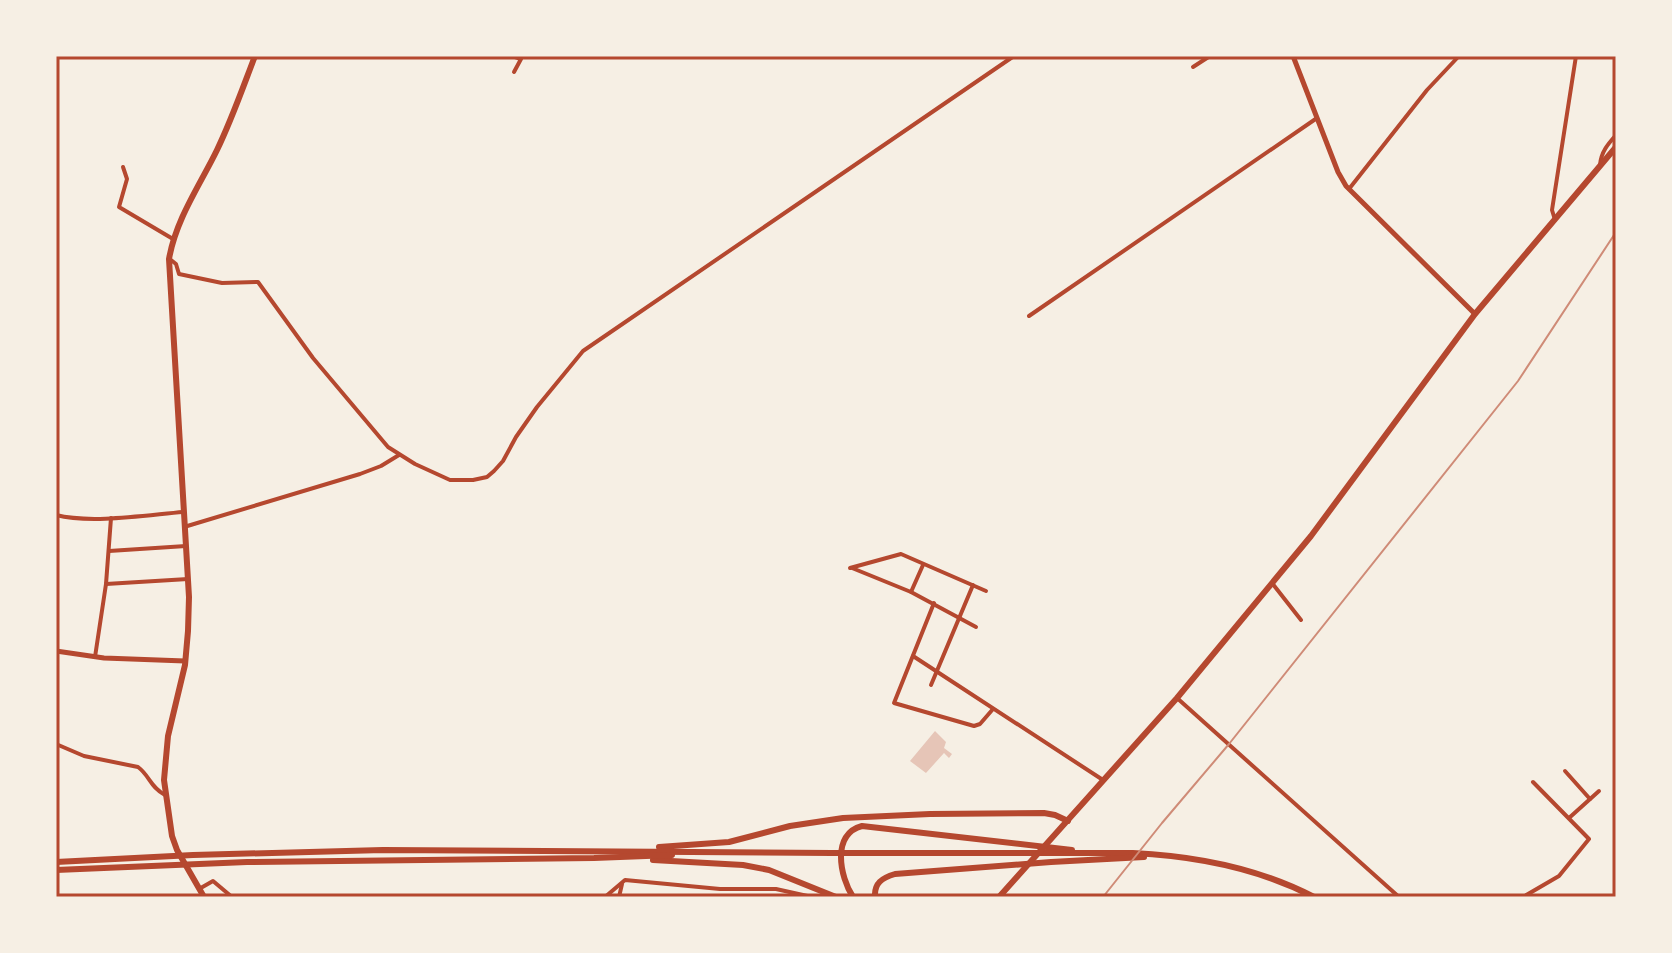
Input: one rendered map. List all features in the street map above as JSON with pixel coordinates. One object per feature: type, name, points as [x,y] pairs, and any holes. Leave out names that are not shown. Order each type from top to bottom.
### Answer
[{"type":"main road","points":[[204,897],[177,850],[165,795],[165,752],[185,661],[188,631],[188,579],[169,259],[181,220],[219,147],[255,56]]},
{"type":"main road","points":[[999,897],[1177,698],[1328,516],[1475,314],[1615,147]]},
{"type":"main road","points":[[629,854],[729,842],[790,826],[843,818],[1044,813],[1068,821]]},
{"type":"main road","points":[[853,897],[843,877],[842,861],[844,842],[856,828],[871,826],[1091,853]]},
{"type":"main road","points":[[56,862],[383,850],[629,854],[755,867],[782,874],[836,897]]},
{"type":"main road","points":[[56,870],[629,854],[1133,853],[1200,859],[1271,878],[1314,897]]},
{"type":"main road","points":[[875,897],[875,887],[879,882],[895,874],[1116,858],[1179,857]]},
{"type":"street","points":[[512,56],[521,59],[514,72]]},
{"type":"street","points":[[169,259],[176,264],[179,274],[222,283],[258,282],[313,358],[381,439],[399,455],[450,480],[487,477],[503,461],[537,407],[583,351],[1014,56]]},
{"type":"street","points":[[1193,67],[1210,56]]},
{"type":"street","points":[[1293,56],[1338,172],[1349,189],[1475,314]]},
{"type":"street","points":[[1349,189],[1427,90],[1459,56]]},
{"type":"street","points":[[1555,220],[1552,210],[1576,56]]},
{"type":"street","points":[[1029,316],[1317,118]]},
{"type":"street","points":[[1600,167],[1604,149],[1616,135]]},
{"type":"street","points":[[123,167],[127,179],[119,207],[173,239]]},
{"type":"street","points":[[184,527],[360,474],[399,455]]},
{"type":"street","points":[[56,515],[111,518],[183,512]]},
{"type":"street","points":[[95,657],[106,584],[111,518]]},
{"type":"street","points":[[109,551],[186,546]]},
{"type":"street","points":[[976,627],[911,592],[850,568],[901,554],[986,591]]},
{"type":"street","points":[[911,592],[923,564]]},
{"type":"street","points":[[106,584],[188,579]]},
{"type":"street","points":[[1272,583],[1301,620]]},
{"type":"street","points":[[931,685],[973,585]]},
{"type":"street","points":[[934,603],[894,703],[974,726],[980,724],[993,709]]},
{"type":"street","points":[[56,651],[95,657],[185,661]]},
{"type":"street","points":[[913,656],[1103,780]]},
{"type":"street","points":[[1177,698],[1399,897]]},
{"type":"street","points":[[56,744],[84,756],[138,767],[152,787],[165,795]]},
{"type":"street","points":[[1565,771],[1590,799]]},
{"type":"street","points":[[1523,897],[1559,876],[1589,839],[1533,782]]},
{"type":"street","points":[[1569,818],[1599,791]]},
{"type":"street","points":[[605,897],[625,880],[720,889],[776,889],[812,897]]},
{"type":"street","points":[[199,889],[213,881],[232,897]]},
{"type":"street","points":[[619,897],[622,883]]},
{"type":"building","points":[[935,731],[946,742],[944,748],[952,754],[949,758],[944,753],[926,773],[910,761]]},
{"type":"railway","points":[[1103,897],[1518,381],[1616,232]]}]
